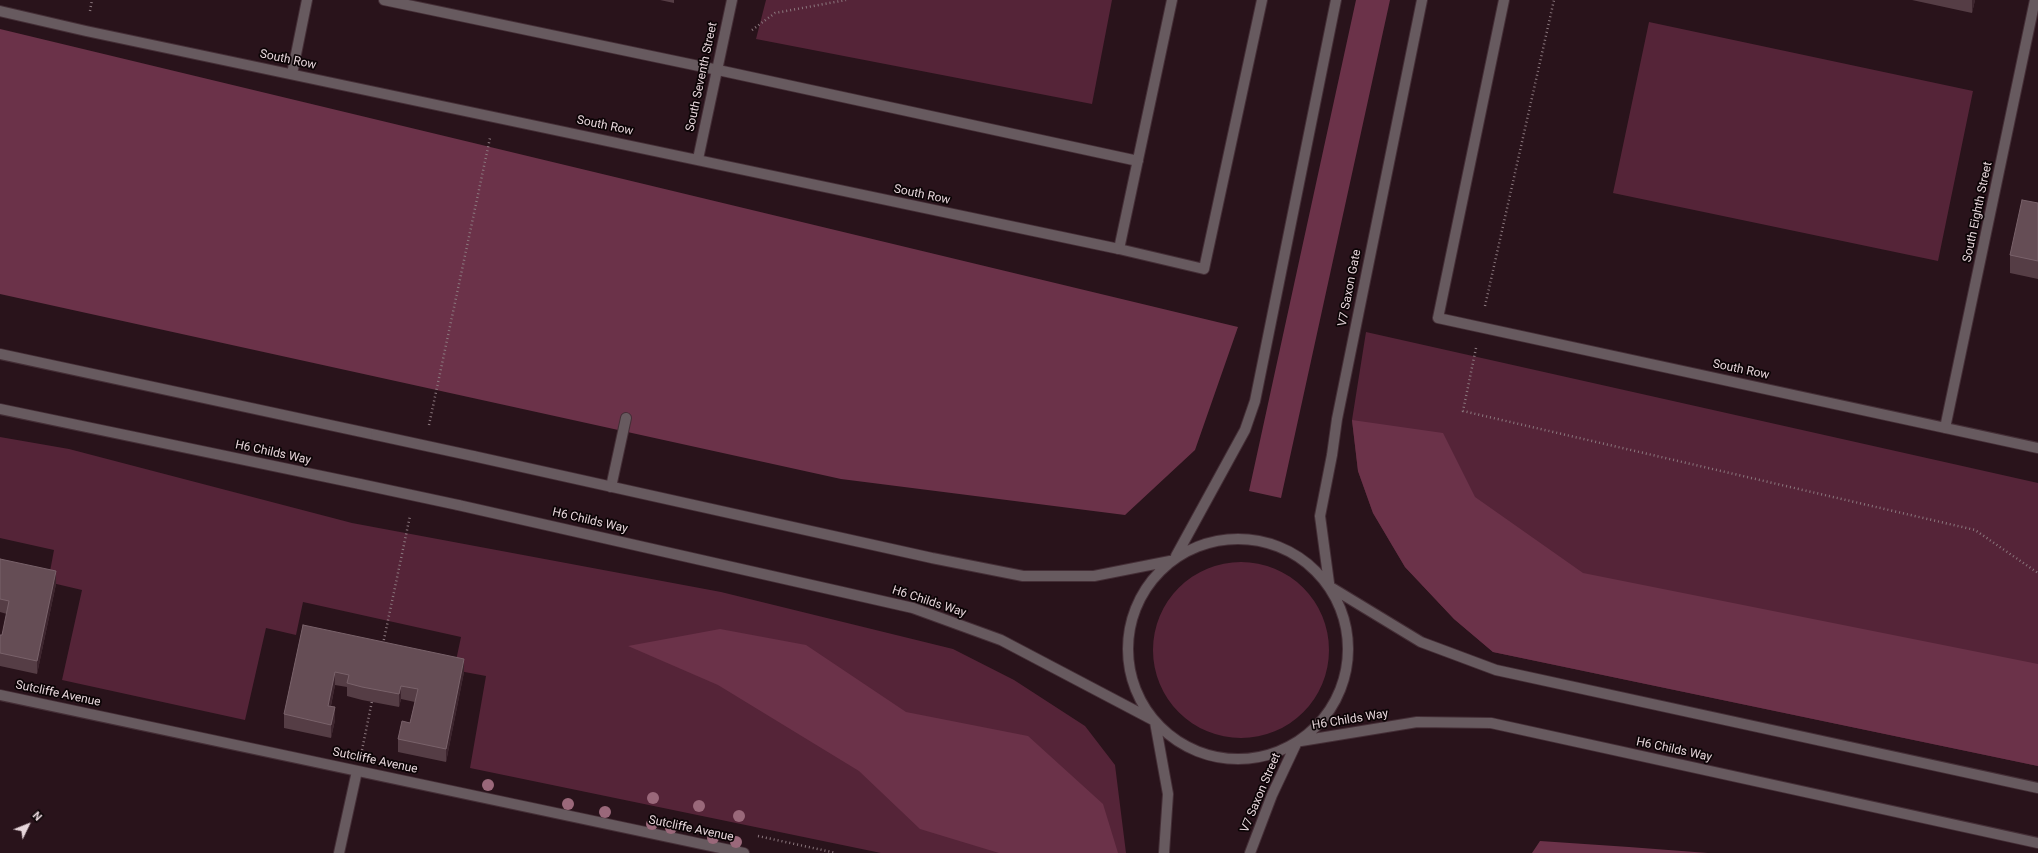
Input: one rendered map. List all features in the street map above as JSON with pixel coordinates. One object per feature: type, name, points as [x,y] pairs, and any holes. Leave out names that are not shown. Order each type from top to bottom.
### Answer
[{"type":"street","points":[[292,74],[307,0]]},
{"type":"street","points":[[384,0],[718,70],[1138,161]]},
{"type":"street","name":"South Seventh Street","points":[[698,159],[732,0]]},
{"type":"street","points":[[1119,249],[1172,0]]},
{"type":"street","name":"South Row","points":[[0,11],[86,31],[495,116],[1119,249],[1204,269],[1262,0]]},
{"type":"street","points":[[1331,586],[1348,628],[1348,671],[1331,711],[1298,743],[1260,758],[1221,759],[1185,746],[1154,721],[1135,690],[1133,683],[1127,655],[1131,619],[1146,587],[1173,558],[1245,430],[1255,401],[1336,0]]},
{"type":"street","name":"V7 Saxon Gate","points":[[1331,586],[1320,516],[1332,455],[1337,419],[1422,0]]},
{"type":"street","name":"South Row","points":[[1504,0],[1438,318],[2038,448]]},
{"type":"street","name":"South Eighth Street","points":[[1945,428],[2036,0]]},
{"type":"street","points":[[0,354],[473,456],[932,558],[1023,576],[1094,576],[1173,558],[1216,539],[1258,539],[1298,554],[1331,586],[1421,642],[1496,670],[2038,788]]},
{"type":"street","name":"H6 Childs Way","points":[[0,408],[458,505],[913,608],[1001,640],[1154,721]]},
{"type":"street","points":[[611,487],[626,418]]},
{"type":"street","name":"Sutcliffe Avenue","points":[[0,695],[744,853]]},
{"type":"street","points":[[1154,721],[1168,794],[1164,853]]},
{"type":"street","name":"H6 Childs Way","points":[[1298,743],[1417,722],[1491,723],[2038,843]]},
{"type":"street","name":"V7 Saxon Street","points":[[1250,853],[1272,795],[1298,743]]},
{"type":"street","points":[[339,853],[357,771]]},
{"type":"path","points":[[752,30],[775,13],[846,0]]},
{"type":"path","points":[[428,432],[495,116]]},
{"type":"path","points":[[383,647],[412,510]]},
{"type":"path","points":[[357,771],[372,701]]},
{"type":"shaded area","points":[[766,0],[1112,0],[1092,104],[756,39]]},
{"type":"shaded area","points":[[1356,0],[1390,0],[1281,498],[1249,491]]},
{"type":"shaded area","points":[[1649,22],[1973,91],[1938,261],[1613,193]]},
{"type":"shaded area","points":[[0,29],[1238,327],[1195,450],[1125,515],[841,479],[0,294]]},
{"type":"shaded area","points":[[1366,332],[2038,483],[2038,766],[1493,652],[1454,619],[1405,567],[1373,513],[1358,471],[1352,420]]},
{"type":"shaded area","points":[[1352,420],[1443,433],[1475,497],[1583,573],[2038,664],[2038,766],[1493,652],[1454,619],[1405,567],[1373,513],[1358,471]]},
{"type":"shaded area","points":[[0,437],[69,449],[352,523],[721,592],[953,649],[1014,680],[1085,726],[1115,765],[1126,853],[881,853],[470,768],[486,676],[454,670],[461,637],[303,602],[296,635],[266,628],[245,720],[62,680],[82,590],[48,582],[54,550],[0,538]]},
{"type":"shaded area","points":[[1241,562],[1258,564],[1275,569],[1297,582],[1309,594],[1322,616],[1327,633],[1329,650],[1327,667],[1322,684],[1309,706],[1297,718],[1275,731],[1258,736],[1241,738],[1224,736],[1207,731],[1185,718],[1173,706],[1160,684],[1155,667],[1153,650],[1155,633],[1160,616],[1173,594],[1185,582],[1207,569],[1224,564]]},
{"type":"shaded area","points":[[720,629],[806,645],[906,712],[1028,736],[1103,804],[1118,853],[999,853],[920,829],[859,771],[718,685],[628,646]]},
{"type":"shaded area","points":[[1540,841],[1629,847],[1708,853],[1532,853]]},
{"type":"building","points":[[2022,200],[2038,203],[2038,261],[2010,255]]},
{"type":"building","points":[[0,559],[56,571],[37,661],[0,653],[0,635],[2,635],[9,601],[0,599]]},
{"type":"building","points":[[303,625],[464,659],[446,749],[398,739],[402,721],[410,723],[418,689],[401,686],[399,694],[362,687],[347,683],[349,675],[335,672],[328,706],[335,707],[331,725],[284,714]]}]
